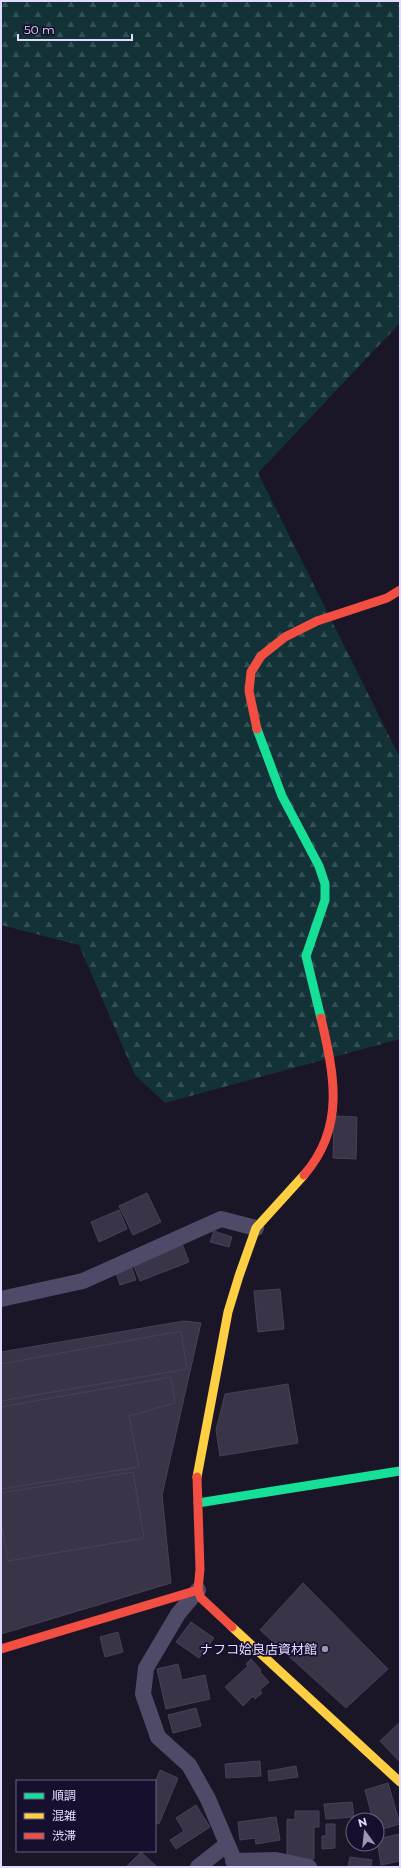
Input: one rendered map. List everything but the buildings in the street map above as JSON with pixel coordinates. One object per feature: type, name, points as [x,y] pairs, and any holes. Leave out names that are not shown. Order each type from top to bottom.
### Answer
[{"type":"street","points":[[400,590],[387,598],[317,621],[285,637],[261,656],[251,672],[249,691],[254,721],[282,796],[319,866],[325,884],[325,900],[306,956],[329,1054],[334,1086],[333,1110],[326,1136],[313,1164],[256,1228],[228,1312],[197,1478],[200,1568],[198,1590],[201,1598],[400,1782]]},
{"type":"street","points":[[1,1299],[82,1281],[221,1219],[256,1228]]},
{"type":"street","points":[[198,1503],[400,1471]]},
{"type":"street","points":[[1,1649],[198,1590]]},
{"type":"street","points":[[198,1590],[178,1614],[146,1668],[143,1694],[158,1737],[189,1765],[208,1799],[235,1864],[276,1860],[309,1867]]},
{"type":"street","points":[[198,1867],[226,1845]]},
{"type":"green space","points":[[1,1],[400,1],[400,323],[258,473],[400,758],[400,1039],[165,1103],[135,1075],[79,945],[1,925]]},
{"type":"traffic: fast","points":[[257,729],[282,796],[319,866],[325,884],[325,900],[306,956],[321,1018]]},
{"type":"traffic: fast","points":[[198,1503],[400,1471]]},
{"type":"traffic: slow","points":[[197,1477],[228,1312],[256,1228],[304,1175]]},
{"type":"traffic: slow","points":[[232,1627],[400,1782]]},
{"type":"traffic: jam","points":[[257,729],[249,691],[251,672],[261,656],[285,637],[317,621],[387,598],[400,590]]},
{"type":"traffic: jam","points":[[304,1175],[317,1157],[326,1138],[331,1119],[333,1100],[330,1059],[321,1018]]},
{"type":"traffic: jam","points":[[197,1477],[200,1569],[198,1590],[201,1598],[232,1627]]},
{"type":"traffic: jam","points":[[1,1649],[198,1590]]},
{"type":"place","name":"ナフコ姶良店資材館","points":[[325,1649]]}]
